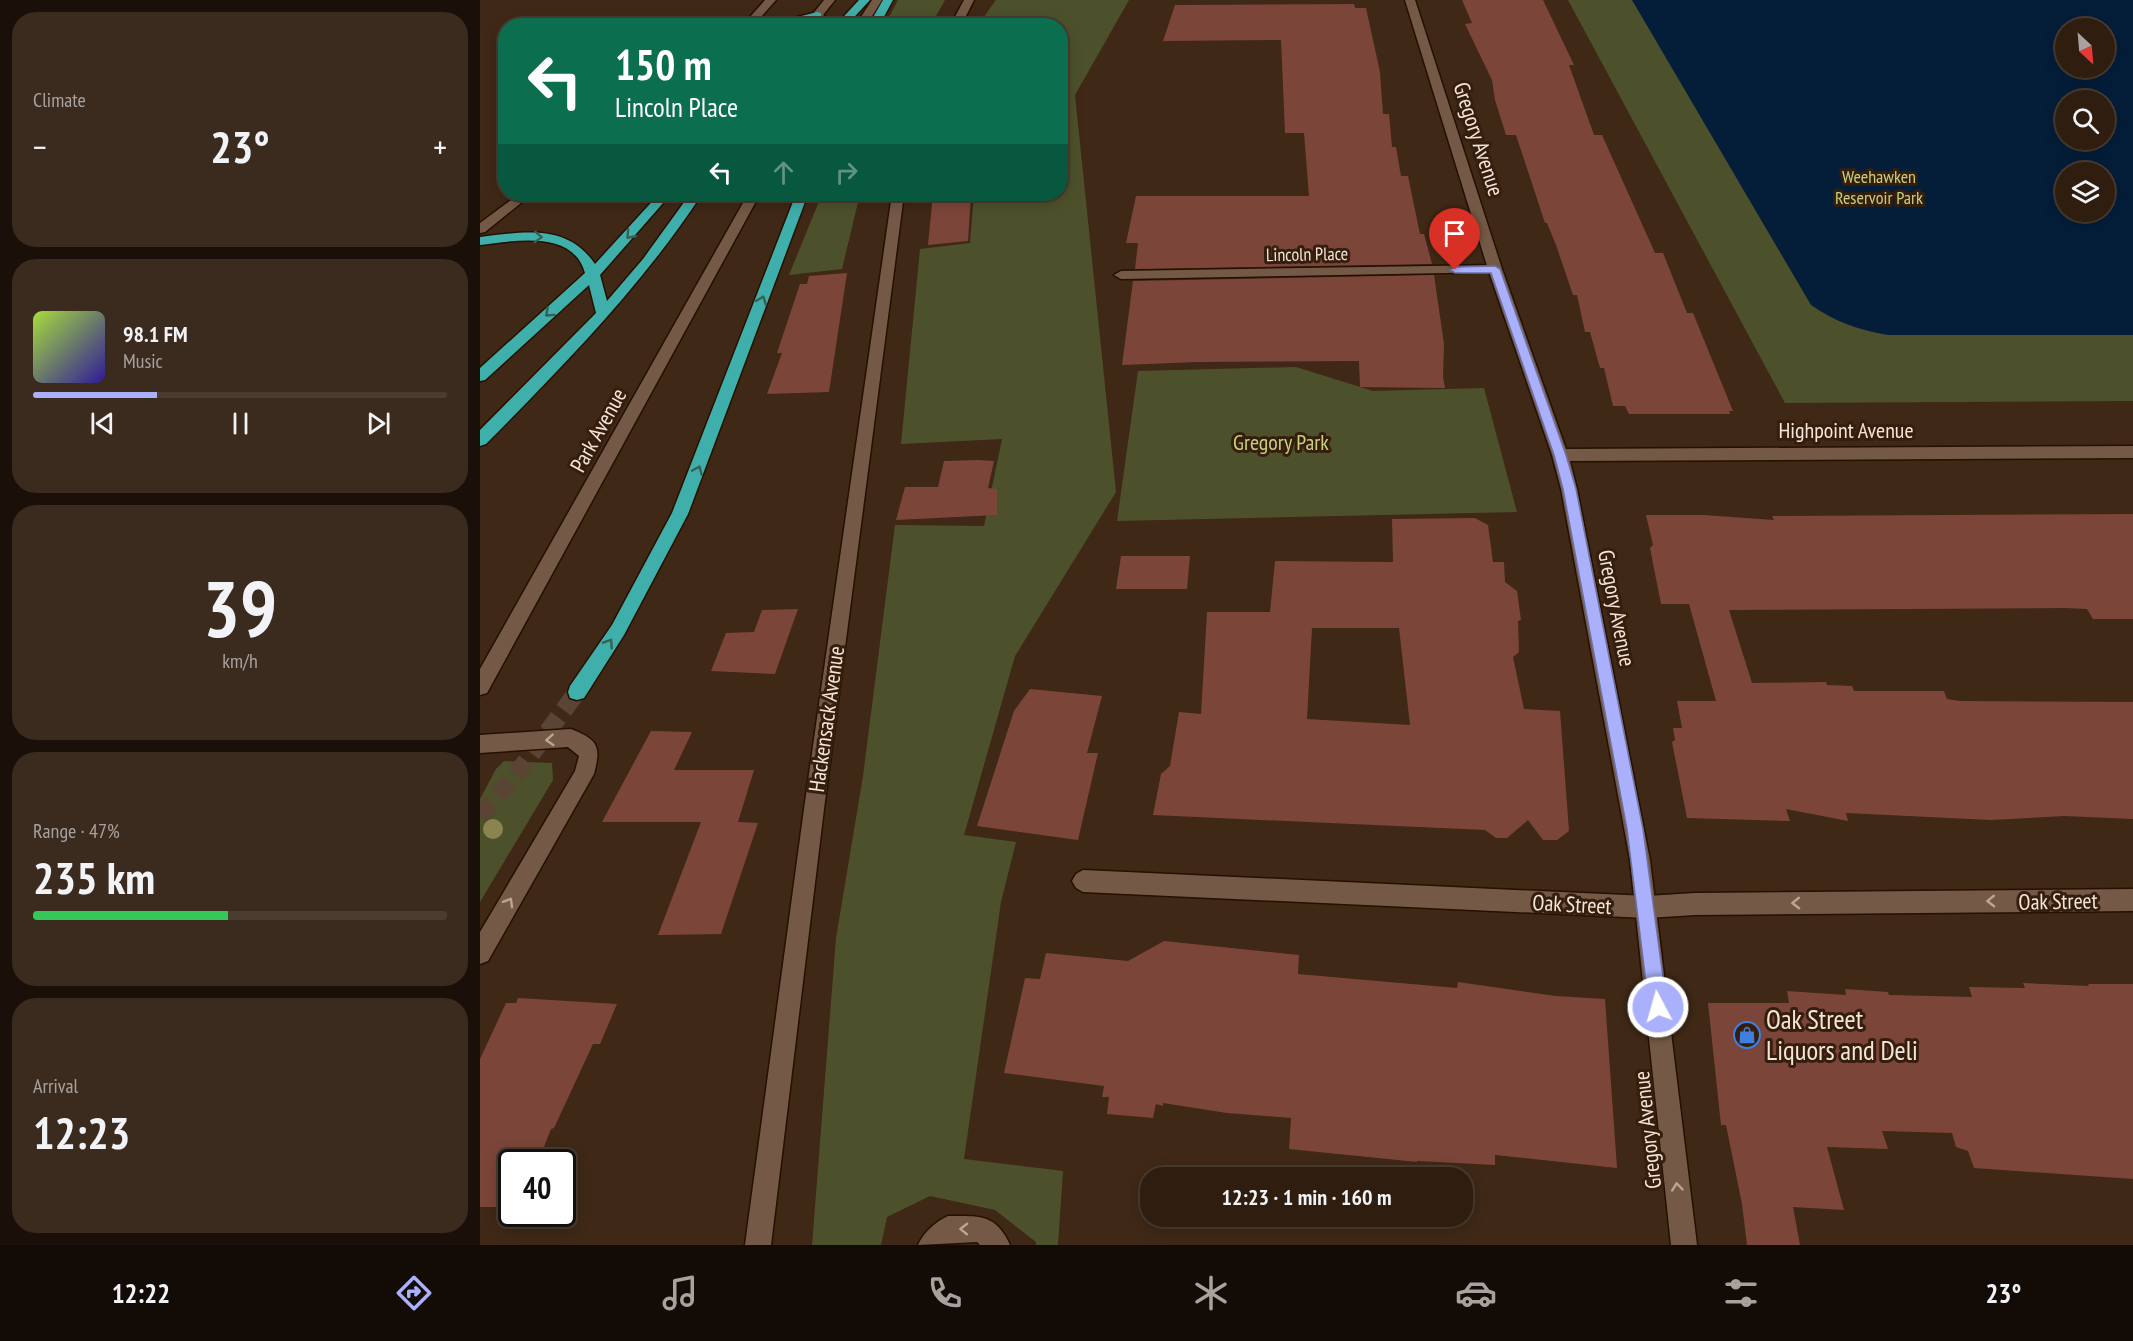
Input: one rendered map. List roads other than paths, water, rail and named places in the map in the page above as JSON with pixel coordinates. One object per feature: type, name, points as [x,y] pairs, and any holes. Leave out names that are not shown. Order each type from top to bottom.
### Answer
[{"type":"highway","points":[[848,18],[865,0]]},
{"type":"highway","points":[[878,18],[888,0]]},
{"type":"highway","points":[[806,18],[817,15]]},
{"type":"highway","points":[[480,376],[592,274],[659,201]]},
{"type":"highway","points":[[480,440],[604,314],[648,264],[691,201]]},
{"type":"highway","points":[[577,692],[618,630],[680,514],[799,201]]},
{"type":"highway","points":[[480,241],[532,236],[562,240],[573,246],[586,259],[604,314]]},
{"type":"street","points":[[754,18],[771,0]]},
{"type":"street","points":[[821,18],[817,15],[830,0]]},
{"type":"street","points":[[865,18],[877,0]]},
{"type":"street","points":[[959,18],[969,0]]},
{"type":"street","name":"Gregory Avenue","points":[[1410,0],[1495,269],[1560,455],[1569,489],[1622,759],[1647,907],[1684,1245]]},
{"type":"street","points":[[480,229],[517,201]]},
{"type":"street","name":"Park Avenue","points":[[480,687],[750,201]]},
{"type":"street","name":"Hackensack Avenue","points":[[758,1245],[814,809],[897,201]]},
{"type":"street","name":"Lincoln Place","points":[[1121,275],[1495,269]]},
{"type":"street","name":"Highpoint Avenue","points":[[1560,455],[2133,452]]},
{"type":"street","points":[[480,744],[571,738],[590,752],[584,774],[480,953]]},
{"type":"street","name":"Oak Street","points":[[1083,881],[1647,907],[1703,904],[2133,900]]},
{"type":"street","points":[[931,1245],[948,1228],[983,1229],[997,1245]]},
{"type":"water","name":"Weehawken Reservoir Park","points":[[1632,0],[2133,0],[2133,335],[1888,335],[1867,331],[1829,316],[1811,305]]},
{"type":"tunnel","points":[[480,816],[518,772],[577,692]]},
{"type":"place","name":"Oak Street Liquors and Deli","points":[[1747,1035]]},
{"type":"park label","name":"Gregory Park","points":[[1281,442]]}]
